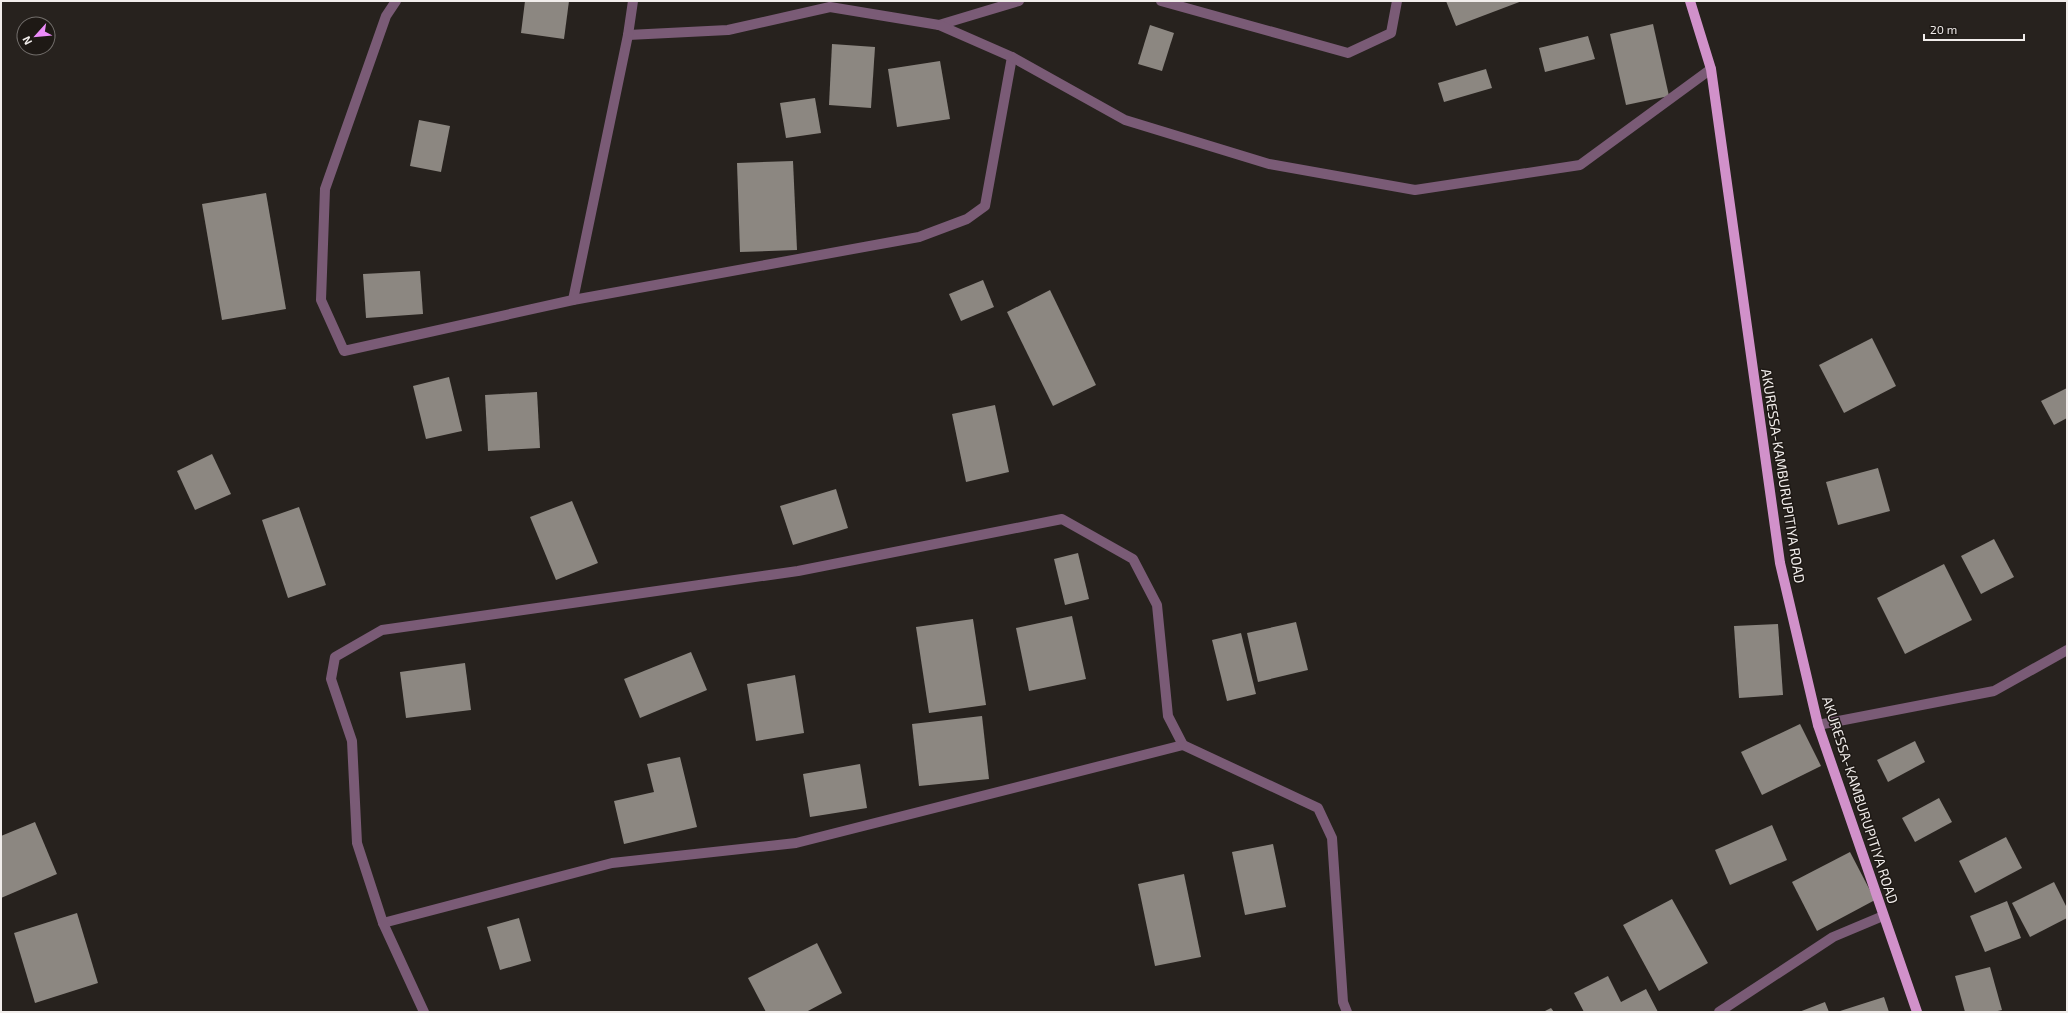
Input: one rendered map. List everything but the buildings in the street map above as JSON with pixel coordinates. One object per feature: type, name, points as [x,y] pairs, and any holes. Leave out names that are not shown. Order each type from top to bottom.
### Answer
[{"type":"main road","name":"AKURESSA-KAMBURUPITIYA ROAD","points":[[1690,1],[1711,69],[1780,563],[1818,725],[1917,1012]]},
{"type":"street","points":[[396,1],[386,16],[325,189],[321,300],[344,351],[573,300],[918,237],[966,219],[984,206],[1012,57]]},
{"type":"street","points":[[573,300],[628,35],[633,1]]},
{"type":"street","points":[[939,25],[1019,1]]},
{"type":"street","points":[[1161,1],[1348,53],[1391,33],[1397,1]]},
{"type":"street","points":[[628,35],[728,30],[830,7],[939,25],[1012,57],[1125,120],[1269,164],[1415,190],[1580,165],[1711,69]]},
{"type":"street","points":[[424,1012],[382,923],[357,843],[352,742],[331,679],[335,657],[382,630],[798,571],[1062,519],[1133,559],[1157,605],[1168,716],[1183,745],[1318,808],[1332,838],[1343,1002],[1347,1012]]},
{"type":"street","points":[[1818,725],[1994,691],[2067,650]]},
{"type":"street","points":[[382,923],[612,863],[796,843],[1183,745]]},
{"type":"street","points":[[1719,1012],[1833,937],[1883,916]]}]
